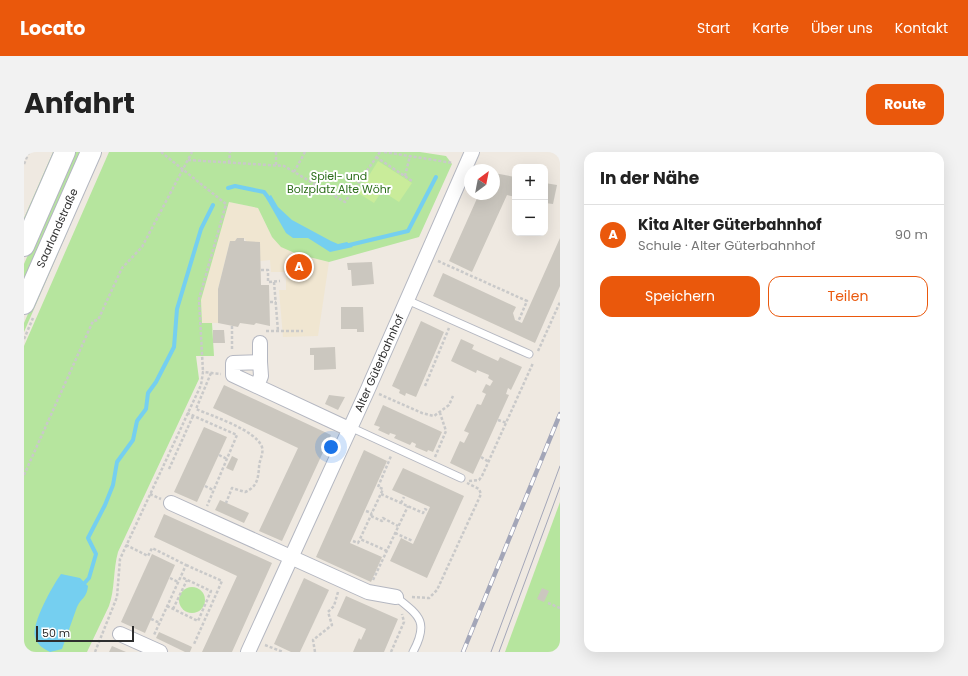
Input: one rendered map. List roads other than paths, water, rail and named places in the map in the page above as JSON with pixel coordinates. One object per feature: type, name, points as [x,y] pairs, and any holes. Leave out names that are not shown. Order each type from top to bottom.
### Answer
[{"type":"main road","name":"Saarlandstraße","points":[[24,246],[65,152]]},
{"type":"main road","name":"Saarlandstraße","points":[[24,304],[91,152]]},
{"type":"street","name":"Alter Güterbahnhof","points":[[251,646],[368,389],[472,154]]},
{"type":"street","points":[[257,386],[261,376],[260,343]]},
{"type":"street","points":[[260,362],[233,363],[233,375],[350,428]]},
{"type":"street","points":[[171,504],[368,592],[396,597]]},
{"type":"street","points":[[120,634],[160,652]]},
{"type":"lane","points":[[407,300],[529,354]]},
{"type":"lane","points":[[350,428],[461,478]]},
{"type":"lane","points":[[396,597],[417,614],[420,621],[421,634],[413,652]]},
{"type":"water","points":[[271,195],[278,207],[292,220],[331,241],[338,244],[347,242],[353,247],[330,252],[308,238],[293,238],[286,233],[266,198]]},
{"type":"water","points":[[61,574],[80,578],[88,586],[85,596],[77,607],[62,649],[50,652],[37,642],[35,637],[36,623],[39,614]]},
{"type":"waterway","points":[[345,246],[408,231],[436,177]]},
{"type":"waterway","points":[[228,188],[235,186],[264,192],[270,200]]},
{"type":"waterway","points":[[81,587],[89,578],[96,554],[88,538],[105,505],[113,485],[117,462],[133,440],[137,421],[146,409],[148,393],[156,382],[174,347],[177,309],[201,229],[213,205]]},
{"type":"tram line","points":[[491,652],[560,466]]},
{"type":"tram line","points":[[499,652],[560,487]]},
{"type":"railway","points":[[463,652],[560,414]]},
{"type":"place","name":"Kita Alter Güterbahnhof","points":[[299,267]]},
{"type":"park label","name":"Spiel- und Bolzplatz Alte Wöhr","points":[[339,182]]}]
